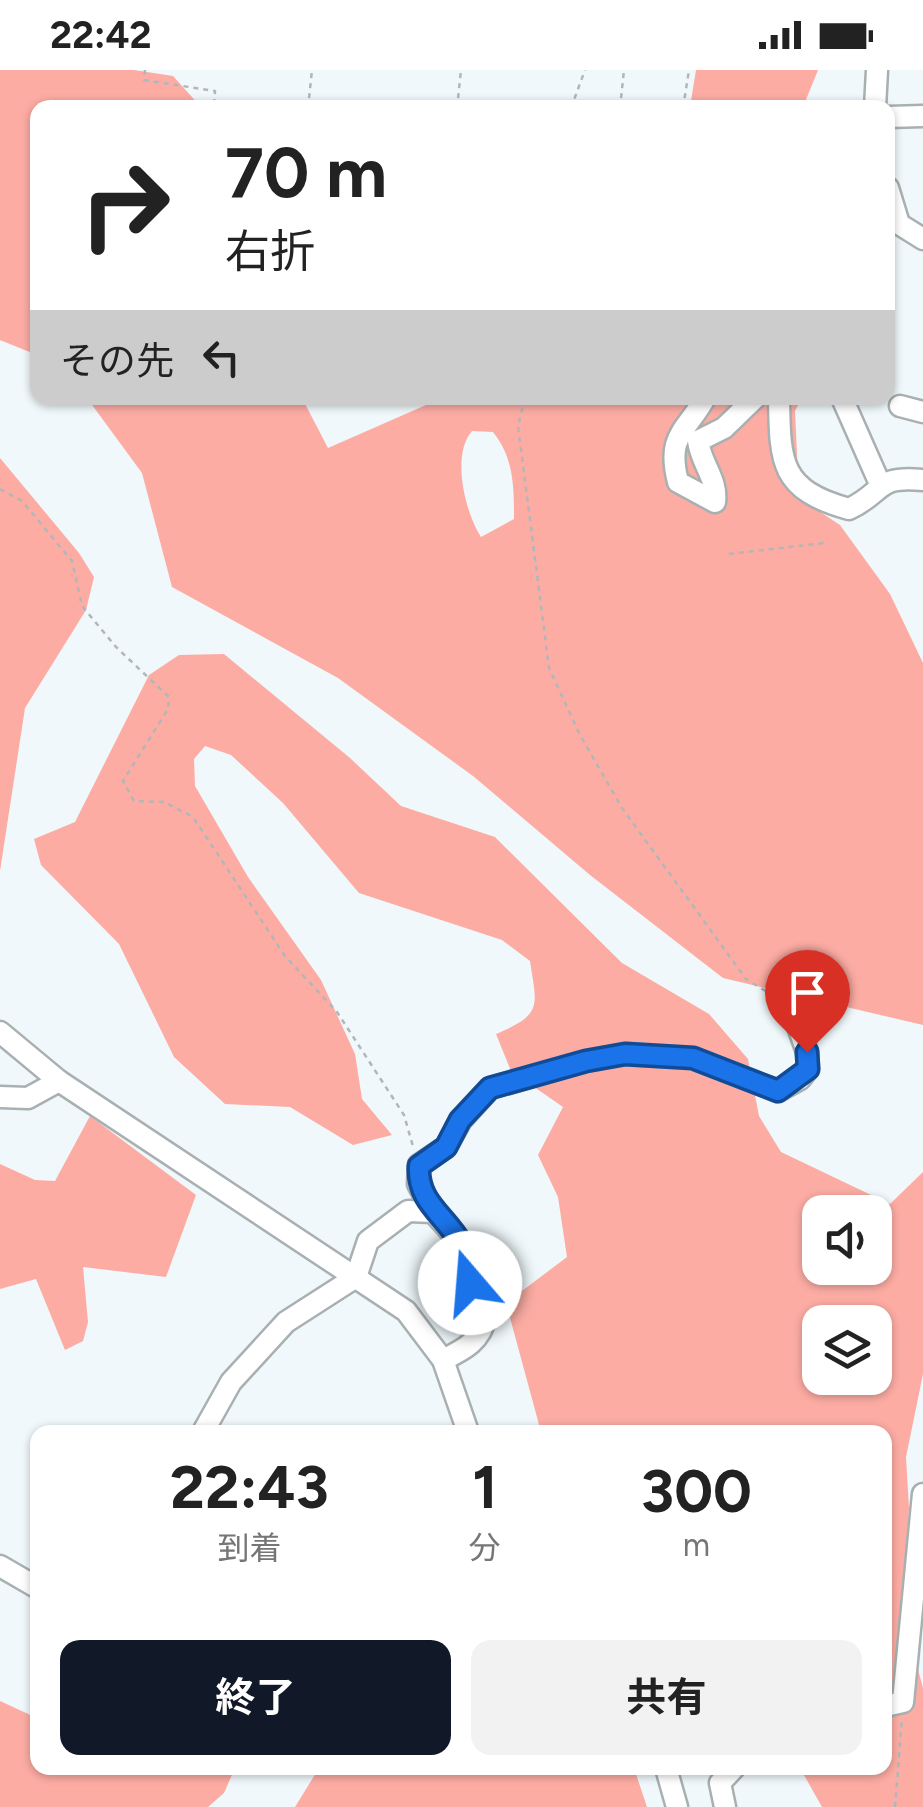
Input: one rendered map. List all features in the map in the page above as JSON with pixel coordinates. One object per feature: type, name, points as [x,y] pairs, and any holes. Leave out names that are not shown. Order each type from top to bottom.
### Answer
[{"type":"street","points":[[875,100],[877,70]]},
{"type":"street","points":[[895,117],[923,116]]},
{"type":"street","points":[[895,209],[900,224],[923,239]]},
{"type":"street","points":[[699,405],[683,423],[674,442],[674,464],[678,482],[715,502],[717,487],[701,460],[698,441],[724,428],[748,405]]},
{"type":"street","points":[[780,405],[786,474],[806,493],[849,509],[870,499],[880,484],[899,478],[923,480]]},
{"type":"street","points":[[845,405],[880,484]]},
{"type":"street","points":[[900,406],[923,412]]},
{"type":"street","points":[[444,1360],[470,1346],[481,1334],[486,1316],[470,1283],[460,1242],[434,1212],[418,1184],[419,1166],[446,1147],[460,1120],[490,1088],[625,1054],[693,1058],[778,1091],[808,1069],[807,1052],[792,1006]]},
{"type":"street","points":[[0,1032],[59,1081],[356,1277],[421,1326],[444,1360],[466,1425]]},
{"type":"street","points":[[0,1097],[28,1098],[59,1081]]},
{"type":"street","points":[[208,1425],[231,1382],[286,1322],[356,1277],[368,1240],[408,1211],[434,1212]]},
{"type":"street","points":[[894,1704],[923,1494]]},
{"type":"street","points":[[0,1566],[30,1583]]},
{"type":"street","points":[[668,1775],[677,1807]]},
{"type":"street","points":[[726,1807],[720,1783],[727,1775]]},
{"type":"path","points":[[145,70],[144,80],[215,90],[214,100]]},
{"type":"path","points":[[309,100],[312,70]]},
{"type":"path","points":[[458,100],[461,70]]},
{"type":"path","points":[[574,100],[585,70]]},
{"type":"path","points":[[621,100],[624,70]]},
{"type":"path","points":[[684,100],[688,70]]},
{"type":"path","points":[[523,405],[518,426],[549,668],[580,736],[622,808],[746,979],[792,1006]]},
{"type":"path","points":[[0,488],[22,501],[72,562],[82,606],[169,696],[168,709],[124,781],[134,802],[164,802],[192,817],[285,956],[337,1012],[404,1115],[419,1166]]},
{"type":"path","points":[[729,554],[824,542]]},
{"type":"path","points":[[894,1704],[894,1807]]},
{"type":"shaded area","points":[[0,70],[134,70],[173,76],[195,100],[30,100],[30,352],[0,340]]},
{"type":"shaded area","points":[[696,70],[818,70],[806,100],[691,100]]},
{"type":"shaded area","points":[[92,405],[306,405],[328,448],[426,405],[798,405],[795,411],[799,498],[840,525],[890,594],[923,663],[923,1025],[723,978],[590,875],[473,776],[338,678],[172,587],[142,473]],"holes":[[[472,431],[493,432],[513,484],[514,519],[481,537],[466,499],[462,454]]]},
{"type":"shaded area","points":[[0,458],[79,553],[94,577],[86,610],[25,708],[0,871]]},
{"type":"shaded area","points":[[224,654],[350,758],[401,806],[495,837],[622,963],[709,1014],[748,1059],[759,1116],[781,1152],[871,1195],[802,1195],[802,1285],[892,1285],[892,1202],[923,1172],[923,1374],[906,1457],[909,1508],[903,1614],[923,1688],[923,1807],[822,1807],[804,1775],[892,1775],[892,1425],[539,1425],[506,1303],[567,1257],[558,1197],[538,1155],[563,1107],[511,1071],[496,1034],[522,1021],[533,1007],[530,961],[502,940],[359,893],[283,803],[231,755],[205,746],[194,759],[195,786],[248,877],[321,980],[355,1054],[362,1099],[392,1135],[353,1145],[290,1107],[225,1104],[174,1057],[119,944],[41,865],[34,839],[75,822],[149,675],[179,655]]},
{"type":"shaded area","points":[[90,1116],[196,1195],[166,1277],[83,1267],[88,1322],[83,1341],[65,1350],[36,1279],[0,1289],[0,1164],[35,1180],[55,1181]]},
{"type":"shaded area","points":[[0,1701],[30,1715],[30,1775],[232,1775],[224,1793],[208,1807],[0,1807]]},
{"type":"shaded area","points":[[315,1775],[636,1775],[647,1807],[295,1807]]},
{"type":"route","points":[[470,1283],[460,1242],[434,1212],[418,1184],[419,1166],[446,1147],[460,1120],[490,1088],[625,1054],[693,1058],[778,1091],[800,1079],[808,1069],[807,1052]]}]
